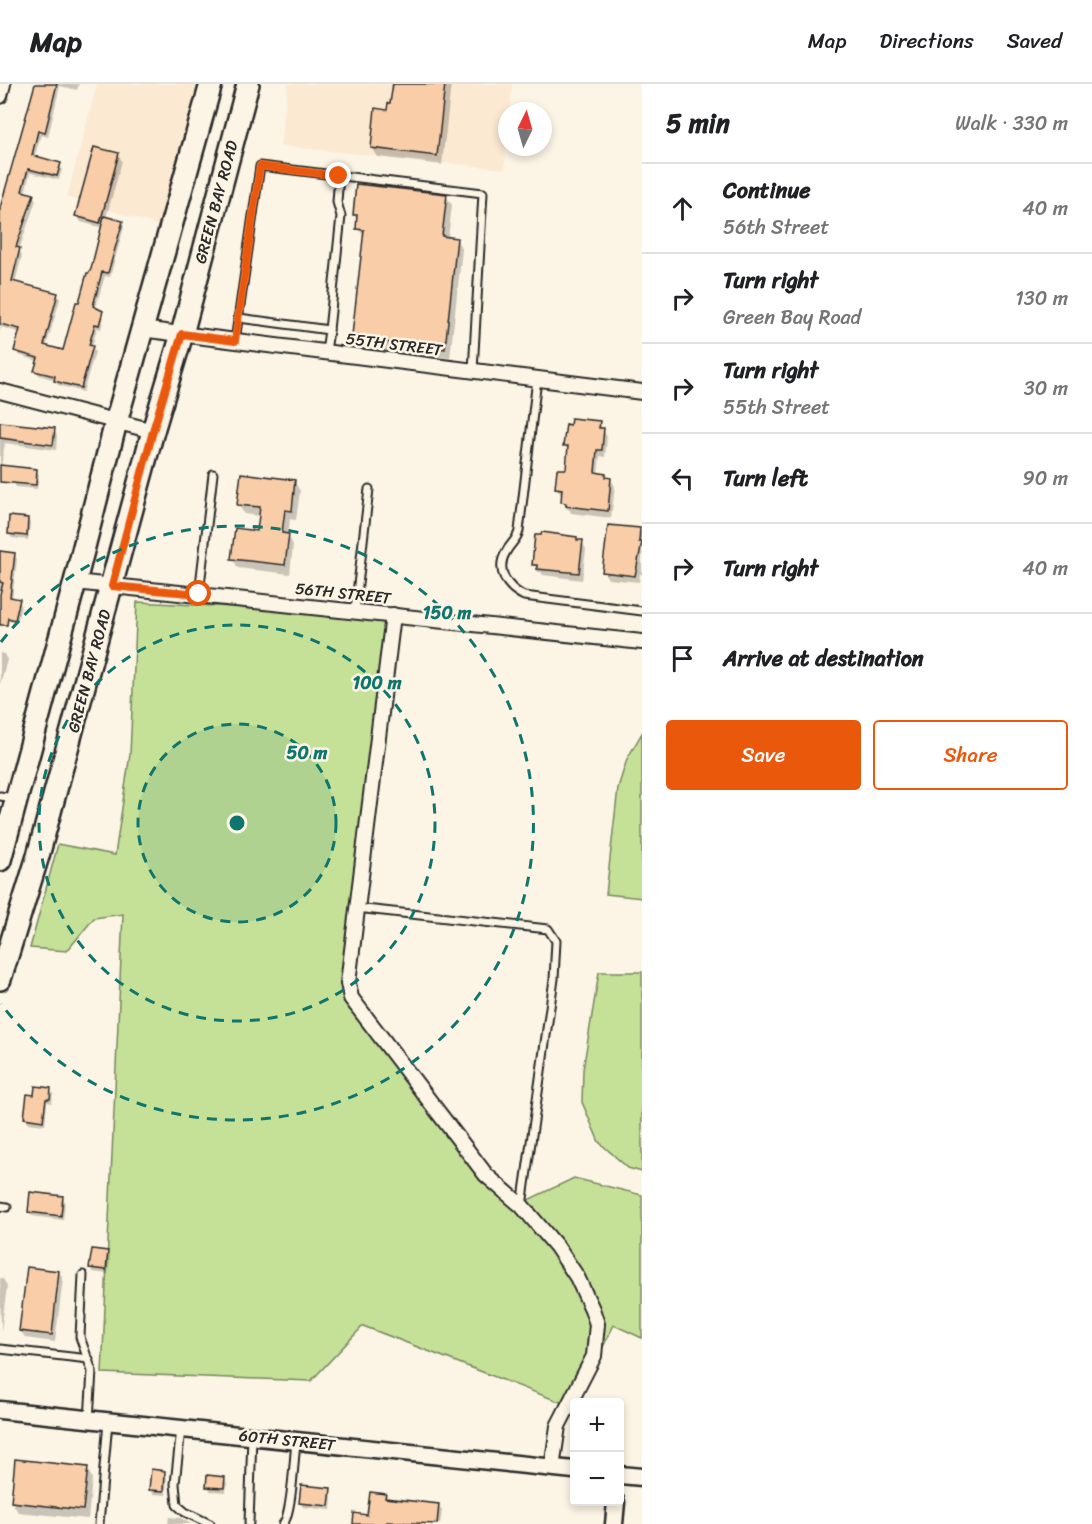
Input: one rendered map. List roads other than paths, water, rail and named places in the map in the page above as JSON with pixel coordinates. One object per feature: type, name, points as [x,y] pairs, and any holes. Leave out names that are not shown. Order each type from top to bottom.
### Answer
[{"type":"main road","points":[[0,860],[8,797],[75,582],[141,329],[211,84]]},
{"type":"main road","name":"GREEN BAY ROAD","points":[[0,979],[38,856],[153,431],[182,334],[248,84]]},
{"type":"street","points":[[0,96],[3,84]]},
{"type":"street","name":"55TH STREET","points":[[141,329],[642,392]]},
{"type":"street","points":[[0,392],[153,431]]},
{"type":"street","name":"56TH STREET","points":[[75,582],[642,642]]},
{"type":"street","points":[[393,615],[348,983],[351,998],[486,1175],[522,1206],[557,1247],[577,1277],[590,1303],[597,1324],[594,1356],[558,1426],[552,1468]]},
{"type":"street","name":"60TH STREET","points":[[0,1410],[570,1470]]},
{"type":"street","points":[[624,1475],[642,1477]]},
{"type":"street","points":[[614,1524],[616,1506]]},
{"type":"lane","points":[[235,341],[260,166],[483,193],[473,371]]},
{"type":"lane","points":[[327,352],[341,216],[337,202],[339,176]]},
{"type":"lane","points":[[239,318],[329,330]]},
{"type":"lane","points":[[537,379],[519,531],[504,557],[502,564],[504,577],[509,585],[524,596],[642,611]]},
{"type":"lane","points":[[199,594],[213,474]]},
{"type":"lane","points":[[355,611],[369,489]]},
{"type":"lane","points":[[356,908],[548,929],[556,941],[554,979],[522,1206]]},
{"type":"lane","points":[[83,1275],[80,1338],[92,1371],[89,1419]]},
{"type":"lane","points":[[0,1349],[89,1359]]},
{"type":"lane","points":[[99,1524],[108,1422]]},
{"type":"lane","points":[[181,1429],[175,1484],[177,1505],[185,1512],[210,1524]]},
{"type":"lane","points":[[241,1524],[250,1524],[252,1436]]},
{"type":"lane","points":[[283,1524],[286,1521],[289,1507],[296,1441]]}]
